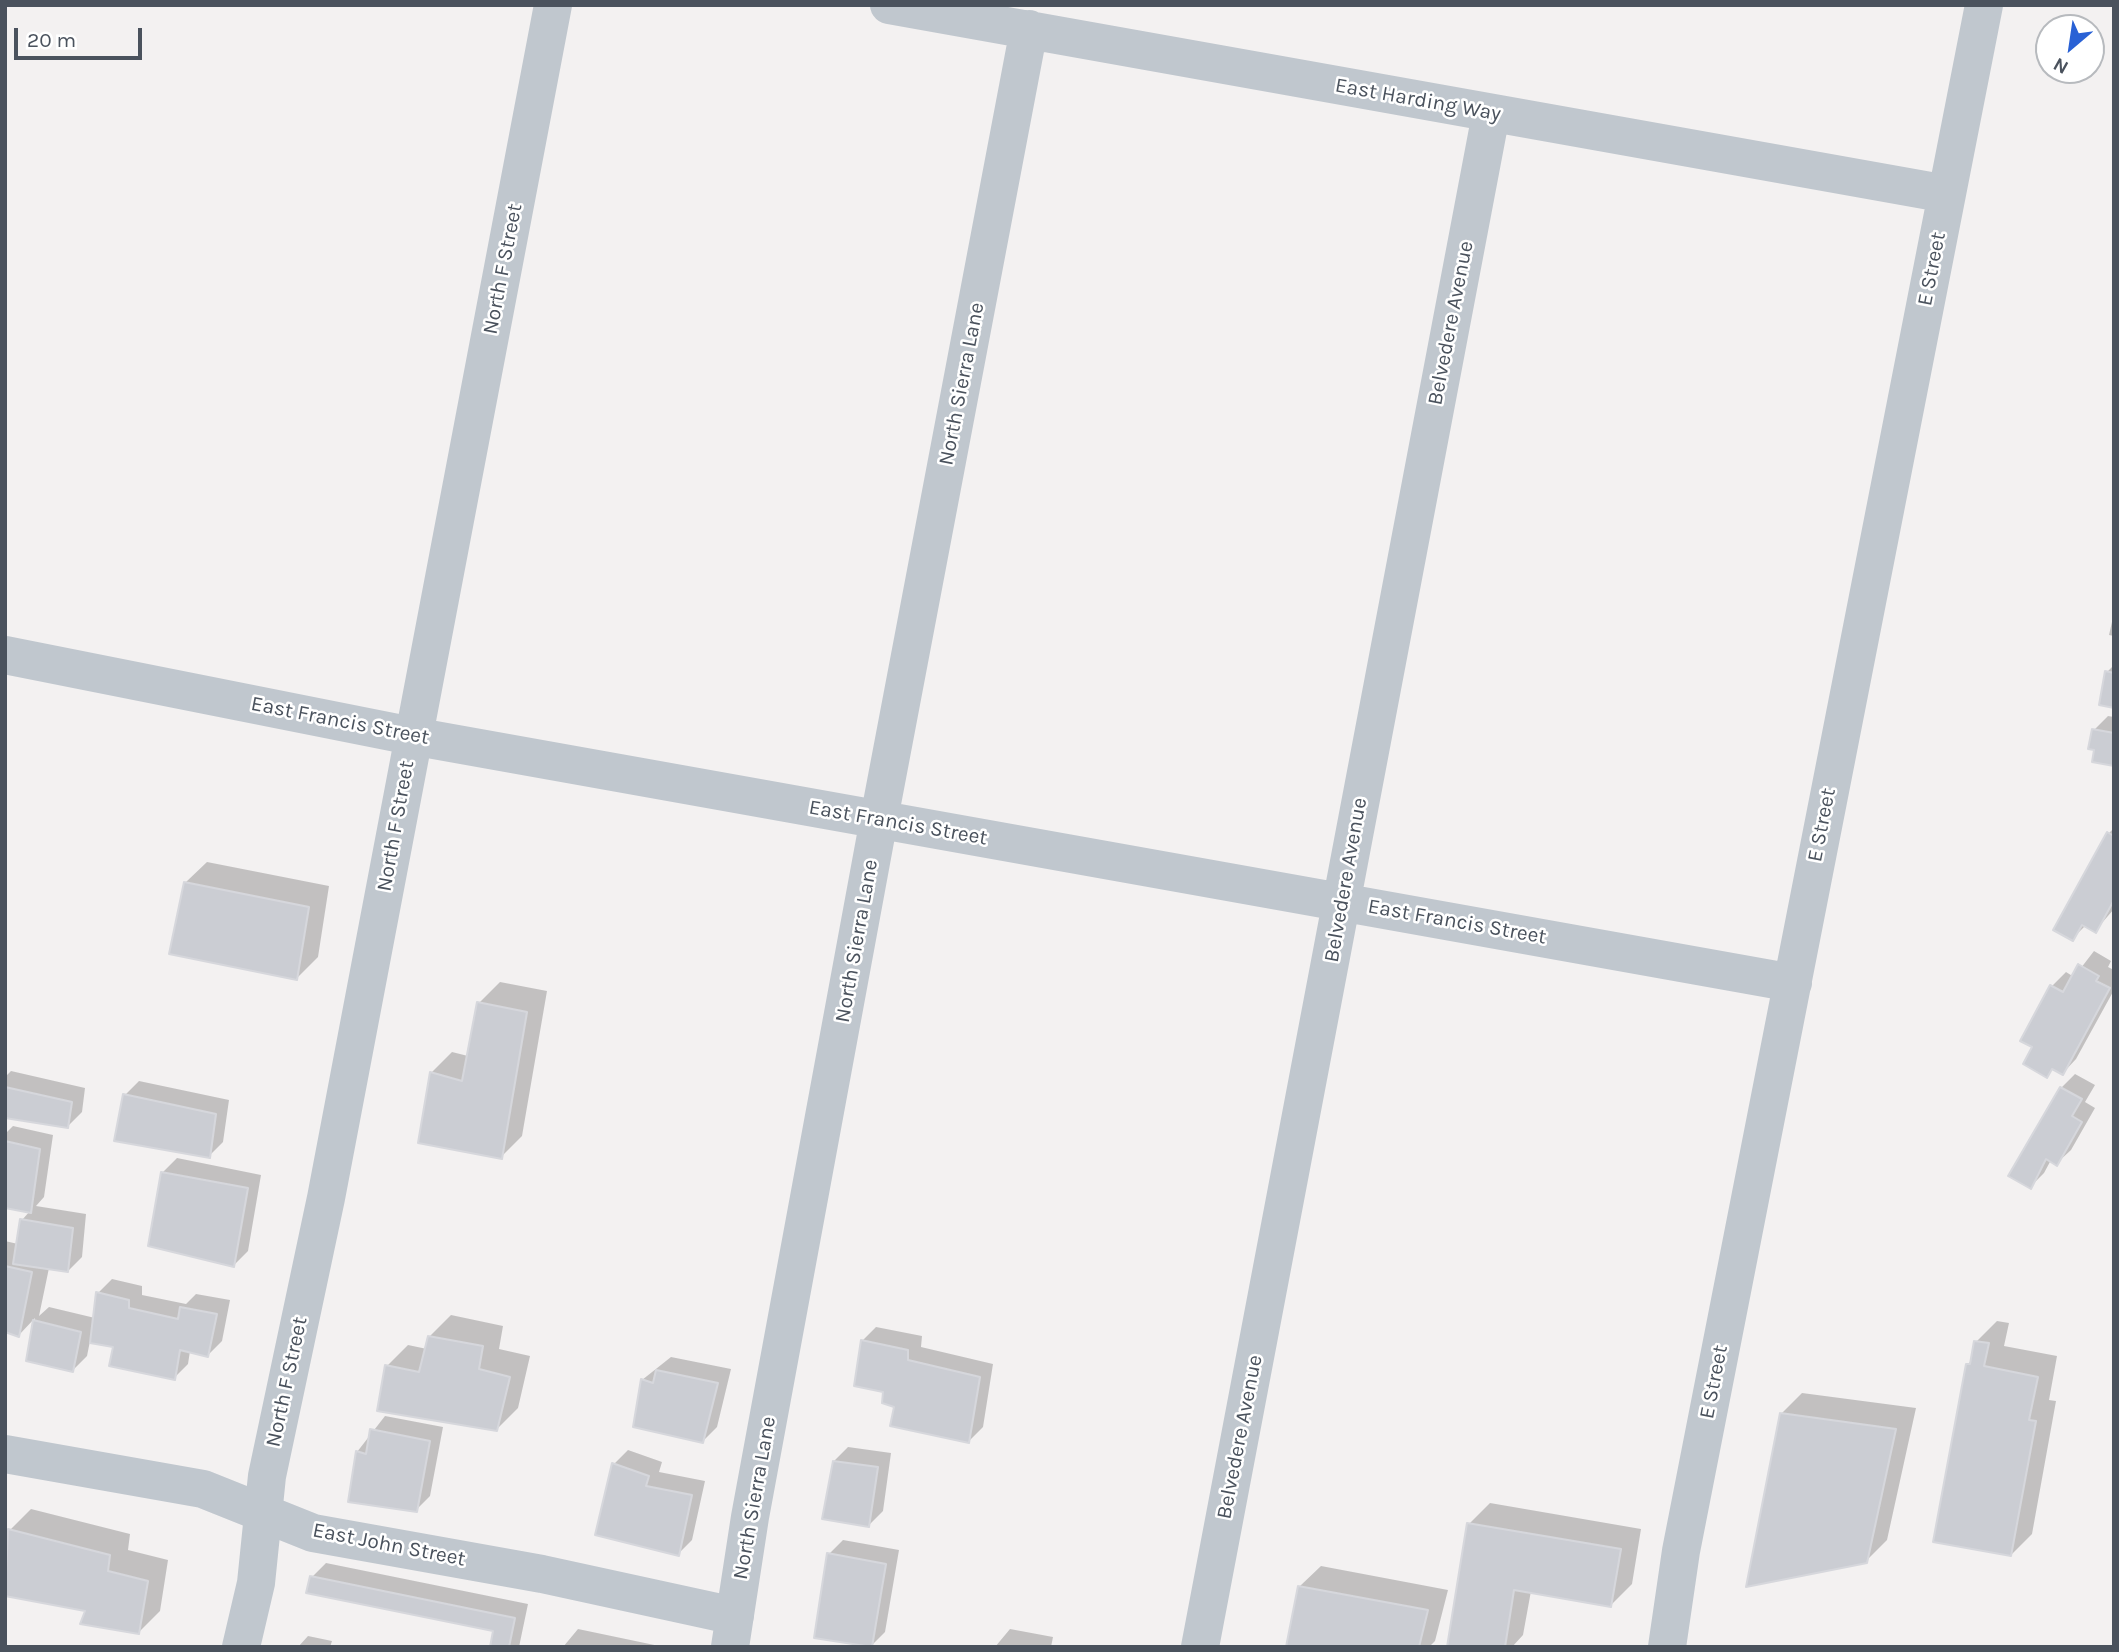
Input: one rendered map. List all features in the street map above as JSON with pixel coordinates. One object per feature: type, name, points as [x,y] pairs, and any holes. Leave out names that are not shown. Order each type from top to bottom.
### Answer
[{"type":"street","name":"North F Street","points":[[241,1647],[256,1583],[267,1476],[334,1157],[553,5]]},
{"type":"street","name":"East Harding Way","points":[[889,5],[1947,194]]},
{"type":"street","name":"E Street","points":[[1667,1647],[1681,1552],[1984,5]]},
{"type":"street","name":"North Sierra Lane","points":[[732,1631],[752,1504],[879,819],[1029,30]]},
{"type":"street","name":"Belvedere Avenue","points":[[1200,1647],[1491,114]]},
{"type":"street","name":"East Francis Street","points":[[5,655],[412,736],[1793,983]]},
{"type":"street","name":"East John Street","points":[[5,1454],[204,1489],[313,1533],[542,1574],[732,1631]]},
{"type":"building","points":[[2105,671],[2114,673],[2114,708],[2099,705]]},
{"type":"building","points":[[2092,729],[2114,733],[2114,766],[2092,762],[2094,750],[2088,749]]},
{"type":"building","points":[[2107,832],[2114,836],[2114,900],[2096,933],[2082,925],[2073,941],[2053,930]]},
{"type":"building","points":[[184,882],[309,907],[297,980],[169,954]]},
{"type":"building","points":[[2078,964],[2099,976],[2096,981],[2110,988],[2063,1075],[2052,1069],[2047,1078],[2023,1064],[2032,1047],[2020,1041],[2050,985],[2063,992]]},
{"type":"building","points":[[477,1002],[527,1012],[502,1159],[418,1143],[430,1072],[462,1081]]},
{"type":"building","points":[[5,1087],[72,1102],[68,1128],[5,1118]]},
{"type":"building","points":[[2060,1087],[2082,1099],[2072,1116],[2082,1122],[2057,1166],[2046,1159],[2031,1189],[2008,1176]]},
{"type":"building","points":[[123,1094],[216,1114],[210,1158],[114,1141]]},
{"type":"building","points":[[5,1141],[40,1149],[31,1213],[5,1208]]},
{"type":"building","points":[[161,1172],[248,1188],[234,1267],[148,1246]]},
{"type":"building","points":[[20,1219],[73,1228],[68,1272],[13,1264]]},
{"type":"building","points":[[5,1266],[32,1272],[19,1337],[5,1332]]},
{"type":"building","points":[[96,1292],[129,1300],[129,1308],[178,1319],[180,1307],[217,1314],[208,1357],[180,1350],[175,1380],[109,1366],[113,1347],[90,1343]]},
{"type":"building","points":[[33,1320],[81,1332],[73,1372],[26,1361]]},
{"type":"building","points":[[428,1336],[483,1346],[479,1369],[510,1377],[497,1431],[377,1411],[385,1365],[419,1372]]},
{"type":"building","points":[[861,1340],[908,1350],[908,1360],[980,1377],[969,1443],[890,1426],[894,1407],[882,1403],[883,1392],[854,1386]]},
{"type":"building","points":[[1974,1341],[1989,1343],[1984,1366],[2038,1377],[2029,1420],[2036,1421],[2011,1556],[1933,1542],[1966,1364],[1970,1364]]},
{"type":"building","points":[[656,1370],[718,1383],[703,1443],[633,1427],[641,1379],[653,1383]]},
{"type":"building","points":[[1780,1413],[1896,1429],[1867,1563],[1746,1587]]},
{"type":"building","points":[[370,1429],[430,1441],[417,1512],[348,1502],[356,1451],[366,1454]]},
{"type":"building","points":[[833,1461],[878,1467],[869,1527],[822,1519]]},
{"type":"building","points":[[612,1463],[649,1476],[646,1486],[692,1495],[679,1556],[595,1535]]},
{"type":"building","points":[[1467,1523],[1621,1549],[1611,1607],[1514,1590],[1505,1647],[1447,1647]]},
{"type":"building","points":[[8,1529],[110,1555],[108,1571],[148,1581],[139,1634],[80,1624],[85,1611],[5,1596]]},
{"type":"building","points":[[827,1553],[886,1564],[872,1647],[814,1638]]},
{"type":"building","points":[[310,1576],[515,1618],[509,1647],[490,1647],[493,1631],[306,1593]]},
{"type":"building","points":[[1298,1586],[1428,1610],[1419,1647],[1286,1647]]}]
